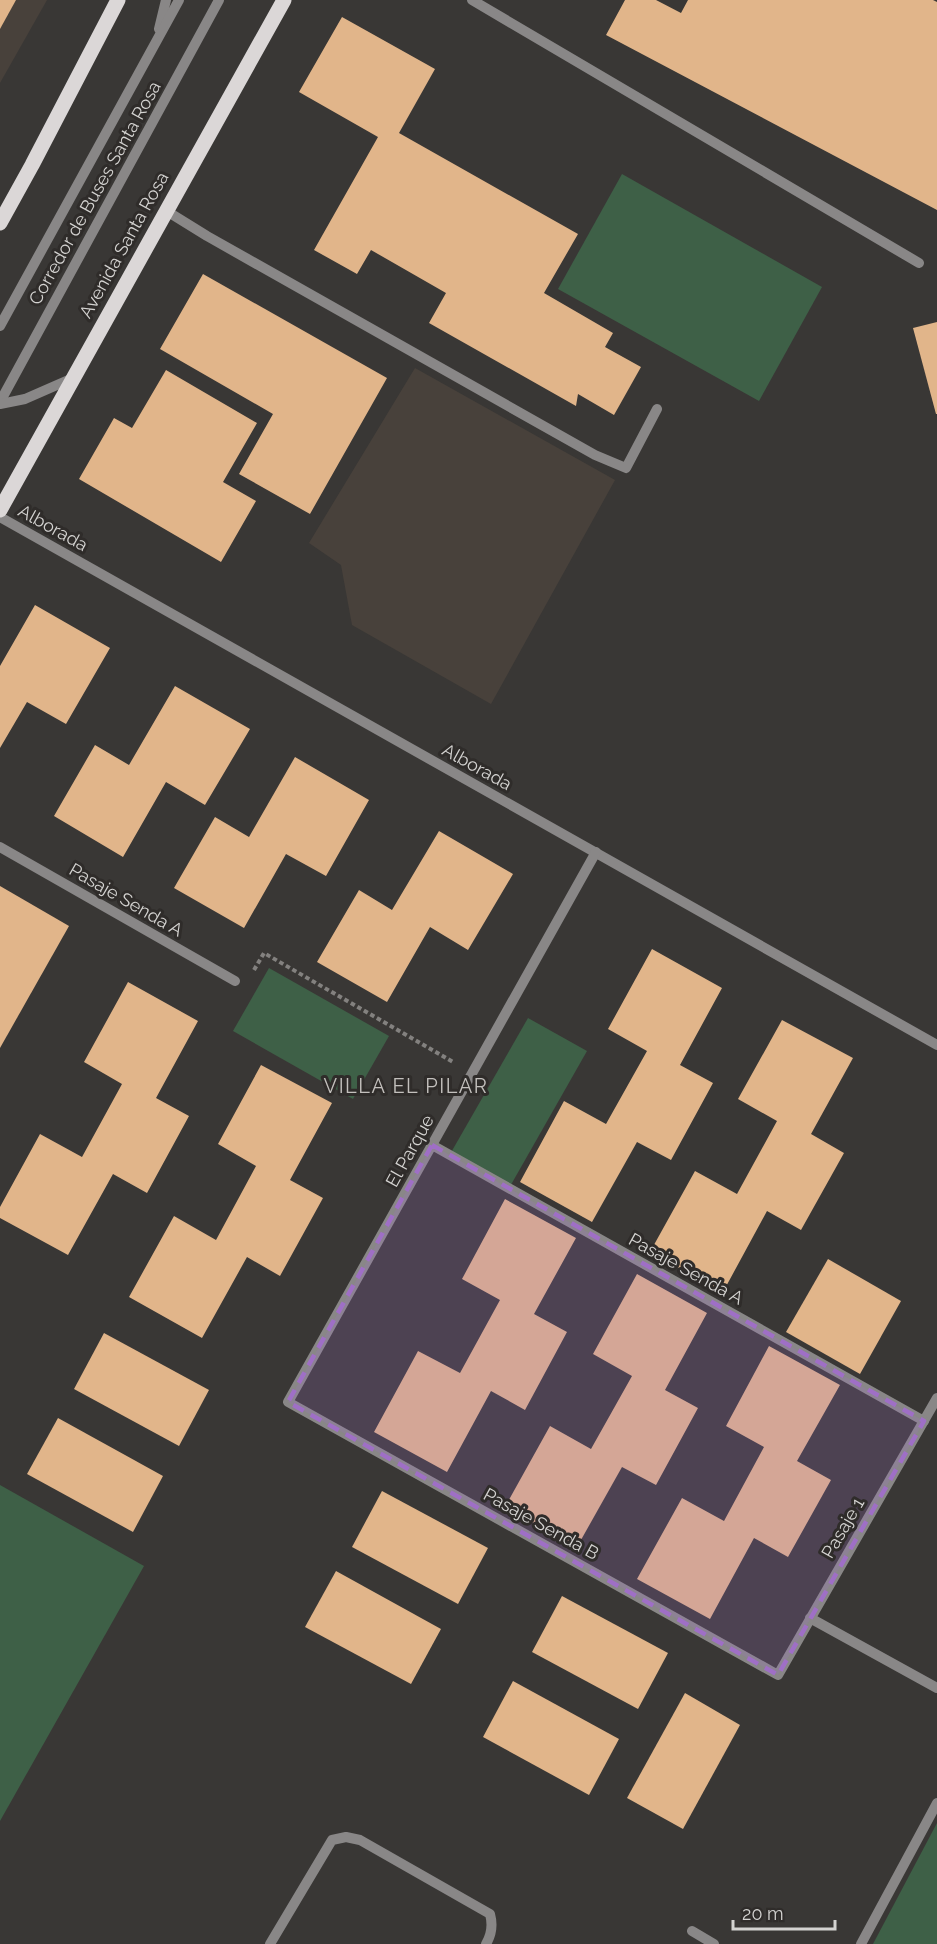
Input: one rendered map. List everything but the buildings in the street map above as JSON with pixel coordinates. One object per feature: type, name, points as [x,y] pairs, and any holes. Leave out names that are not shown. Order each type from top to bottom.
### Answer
[{"type":"main road","points":[[0,223],[33,165],[118,0]]},
{"type":"main road","name":"Avenida Santa Rosa","points":[[0,510],[284,0]]},
{"type":"street","points":[[154,47],[166,0]]},
{"type":"street","name":"Corredor de Buses Santa Rosa","points":[[0,326],[179,0]]},
{"type":"street","name":"Corredor de Buses Santa Rosa","points":[[0,403],[219,0]]},
{"type":"street","points":[[472,0],[919,262]]},
{"type":"street","points":[[165,210],[207,236],[595,455],[615,464],[626,468],[657,409]]},
{"type":"street","points":[[0,403],[25,399],[74,377]]},
{"type":"street","name":"Alborada","points":[[0,518],[937,1045]]},
{"type":"street","name":"Pasaje Senda A","points":[[0,847],[235,981]]},
{"type":"street","name":"El Parque","points":[[288,1402],[596,852]]},
{"type":"street","name":"Pasaje Senda A","points":[[432,1145],[924,1421]]},
{"type":"street","name":"Pasaje 1","points":[[778,1675],[937,1398]]},
{"type":"street","name":"Pasaje Senda B","points":[[288,1402],[778,1675]]},
{"type":"street","points":[[810,1618],[937,1688]]},
{"type":"street","points":[[861,1944],[937,1803]]},
{"type":"street","points":[[270,1944],[332,1840],[346,1837],[360,1840],[490,1914],[493,1924],[486,1944]]},
{"type":"street","points":[[692,1931],[714,1944]]},
{"type":"path","points":[[235,981],[247,983],[264,953],[472,1073]]},
{"type":"highlighted area","points":[[432,1145],[924,1421],[778,1675],[288,1402]]},
{"type":"shaded area","points":[[0,0],[47,0],[0,83]]},
{"type":"shaded area","points":[[415,368],[615,480],[491,704],[352,625],[341,565],[309,543]]},
{"type":"green space","points":[[622,174],[822,287],[759,401],[558,289]]},
{"type":"green space","points":[[269,968],[389,1036],[353,1099],[233,1031]]},
{"type":"green space","points":[[528,1018],[587,1051],[508,1190],[449,1156]]},
{"type":"green space","points":[[0,1485],[144,1566],[0,1821]]},
{"type":"green space","points":[[937,1823],[937,1944],[873,1944]]},
{"type":"district","name":"VILLA EL PILAR","points":[[406,1086]]}]
